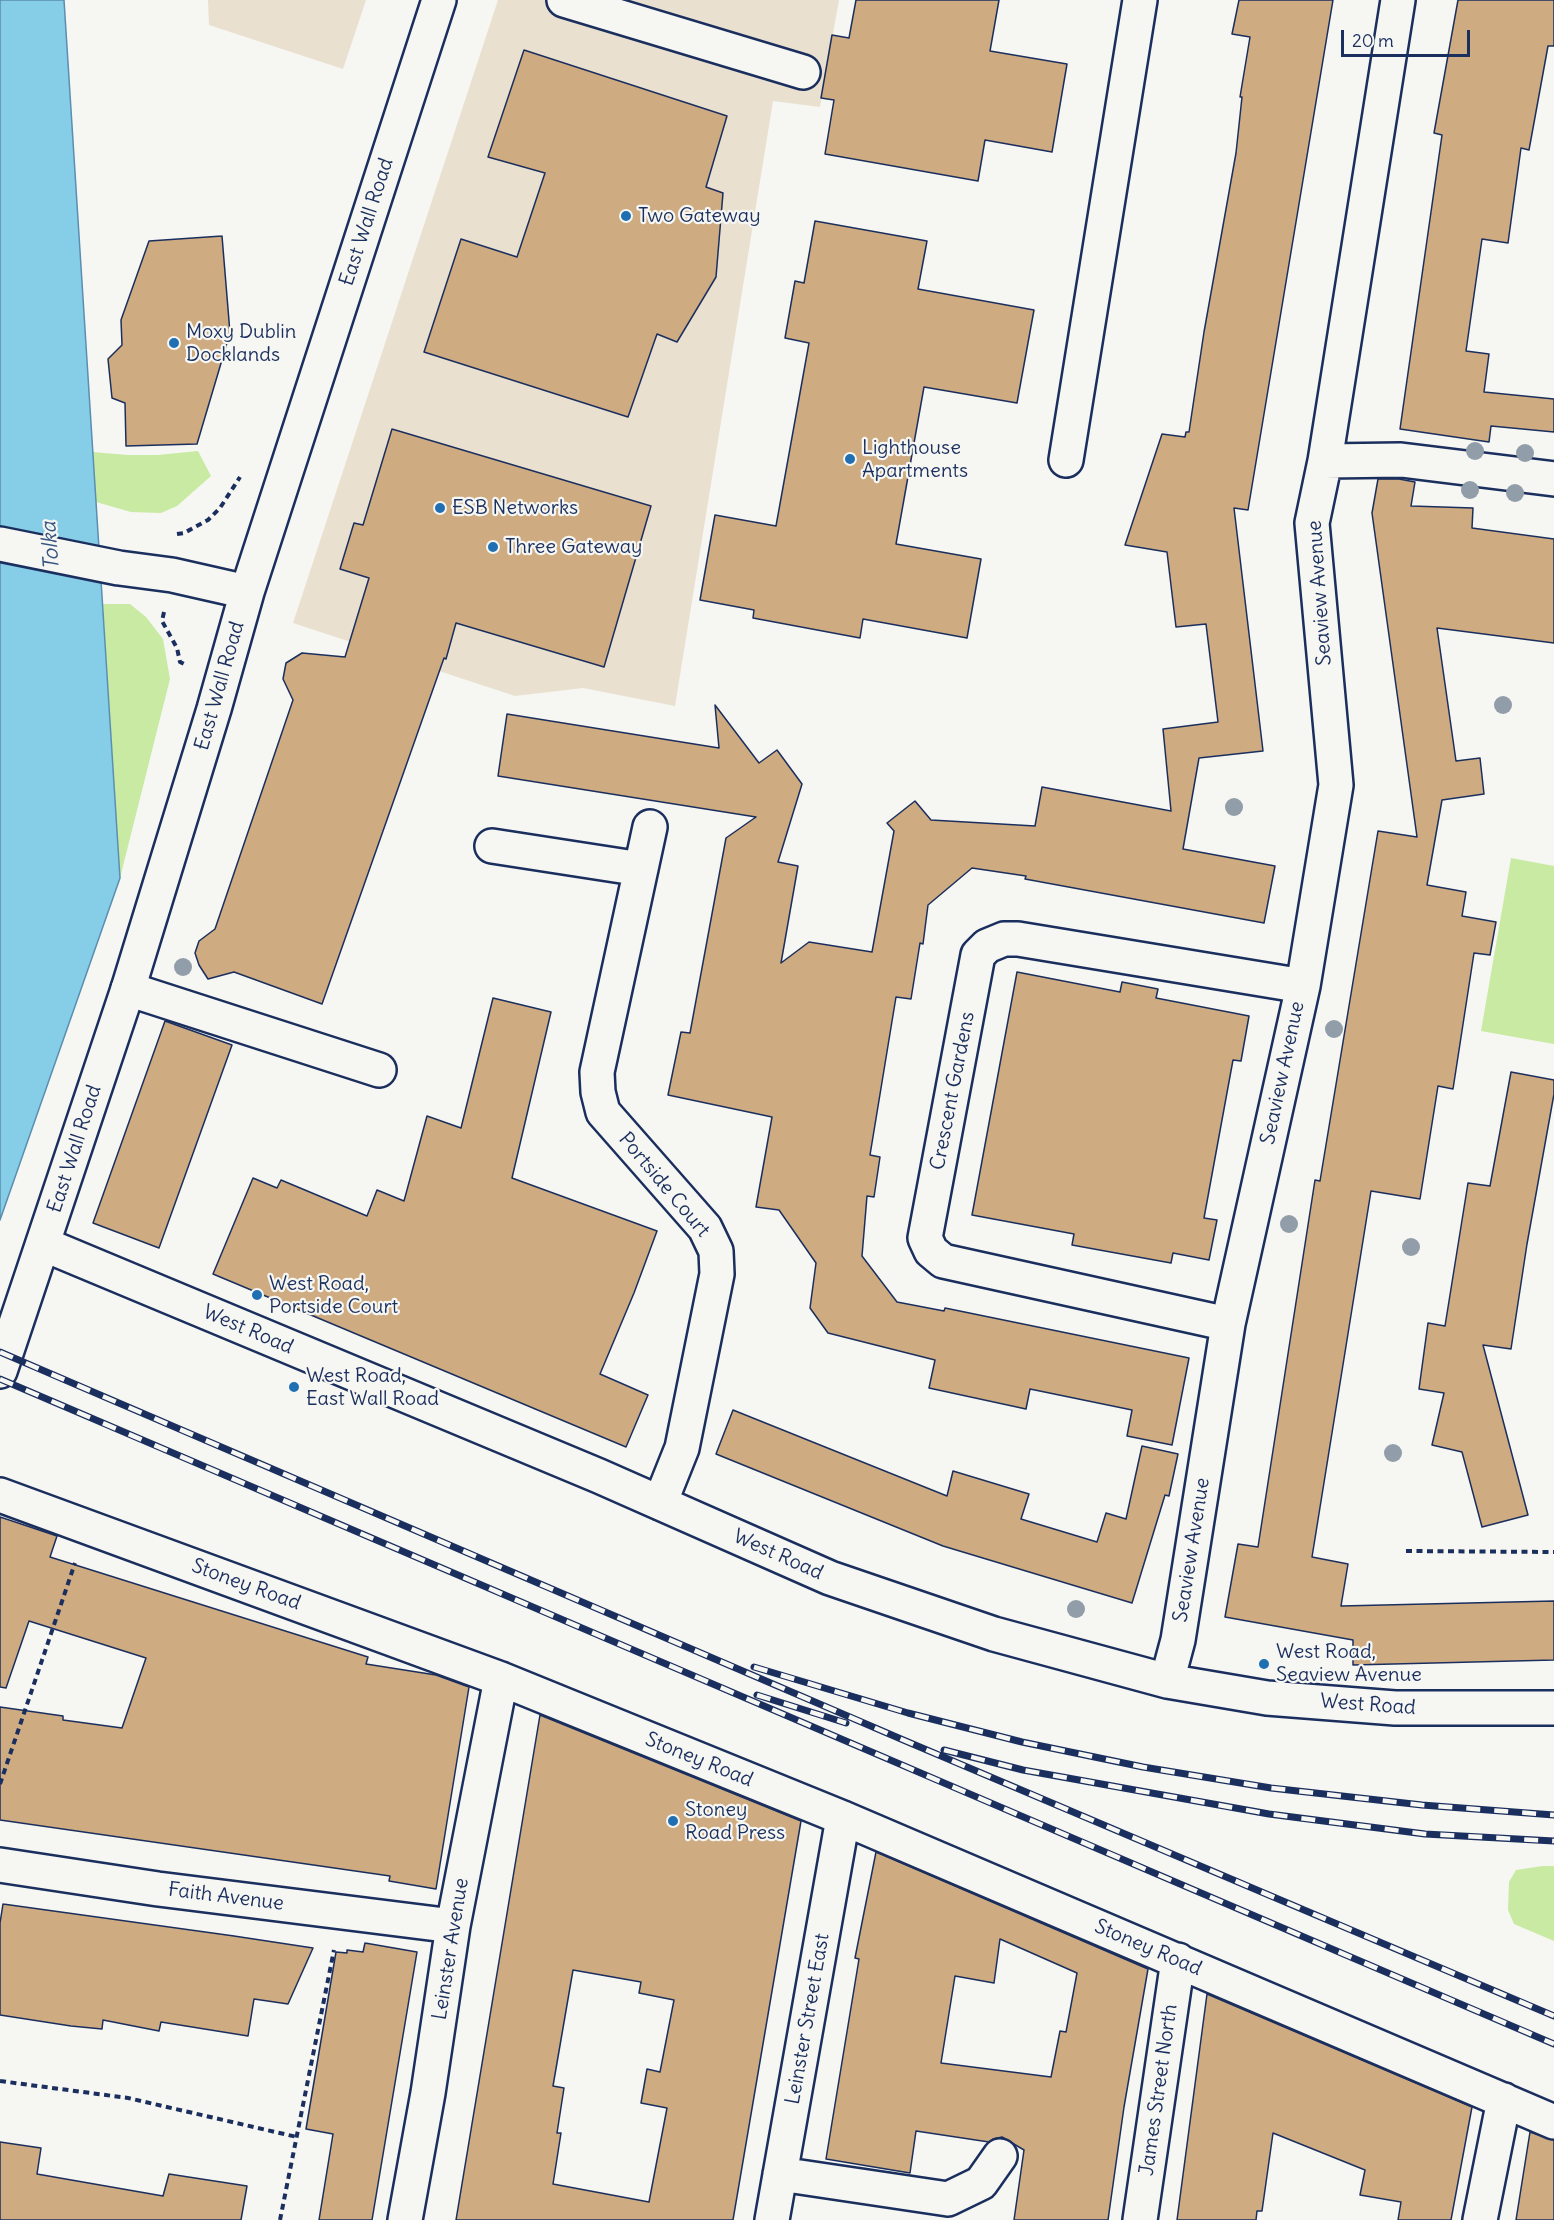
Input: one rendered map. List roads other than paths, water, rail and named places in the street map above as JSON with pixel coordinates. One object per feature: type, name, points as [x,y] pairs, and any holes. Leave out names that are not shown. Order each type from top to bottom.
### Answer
[{"type":"street","name":"East Wall Road","points":[[0,1371],[128,989],[214,709],[247,591],[440,0]]},
{"type":"street","points":[[564,0],[803,72]]},
{"type":"street","points":[[1066,460],[1140,0]]},
{"type":"street","name":"Seaview Avenue","points":[[1167,1681],[1178,1640],[1228,1324],[1303,986],[1335,785],[1312,523],[1398,0]]},
{"type":"street","points":[[1324,461],[1401,460],[1554,479]]},
{"type":"street","points":[[0,544],[247,591]]},
{"type":"street","name":"Portside Court","points":[[650,827],[597,1072],[598,1092],[603,1112],[705,1228],[716,1251],[717,1274],[682,1448],[660,1503]]},
{"type":"street","points":[[492,846],[641,869]]},
{"type":"street","name":"Crescent Gardens","points":[[1228,1324],[943,1261],[931,1251],[925,1238],[978,956],[987,946],[1004,939],[1018,939],[1303,986]]},
{"type":"street","points":[[128,989],[379,1070]]},
{"type":"street","name":"West Road","points":[[43,1244],[660,1503],[830,1578],[994,1634],[1167,1681],[1267,1698],[1395,1708],[1554,1708]]},
{"type":"street","name":"Stoney Road","points":[[0,1495],[501,1679],[843,1818],[1554,2122]]},
{"type":"street","name":"Leinster Avenue","points":[[405,2220],[428,2093],[453,1926],[501,1679]]},
{"type":"street","name":"Leinster Street East","points":[[772,2220],[843,1818]]},
{"type":"street","name":"Faith Avenue","points":[[0,1865],[453,1926]]},
{"type":"street","name":"James Street North","points":[[1140,2220],[1178,1960]]},
{"type":"street","points":[[1480,2220],[1504,2100]]},
{"type":"street","points":[[780,2174],[948,2199],[981,2183],[1000,2156]]},
{"type":"water","name":"Tolka","points":[[0,0],[64,0],[120,878],[0,1220]]},
{"type":"railway","points":[[0,1352],[901,1739],[1554,2016]]},
{"type":"railway","points":[[0,1379],[1554,2044]]},
{"type":"railway","points":[[754,1667],[908,1713],[1022,1742],[1143,1767],[1271,1788],[1422,1805],[1554,1815]]},
{"type":"railway","points":[[757,1695],[846,1723]]},
{"type":"railway","points":[[944,1750],[1023,1770],[1269,1814],[1425,1834],[1554,1841]]},
{"type":"place","name":"Two Gateway","points":[[626,216]]},
{"type":"place","name":"Moxy Dublin Docklands","points":[[174,343]]},
{"type":"place","name":"Lighthouse Apartments","points":[[850,459]]},
{"type":"place","name":"ESB Networks","points":[[440,508]]},
{"type":"place","name":"Three Gateway","points":[[493,547]]},
{"type":"place","name":"West Road, Portside Court","points":[[257,1295]]},
{"type":"place","name":"West Road, East Wall Road","points":[[294,1387]]},
{"type":"place","name":"West Road, Seaview Avenue","points":[[1264,1664]]},
{"type":"place","name":"Stoney Road Press","points":[[673,1821]]}]
